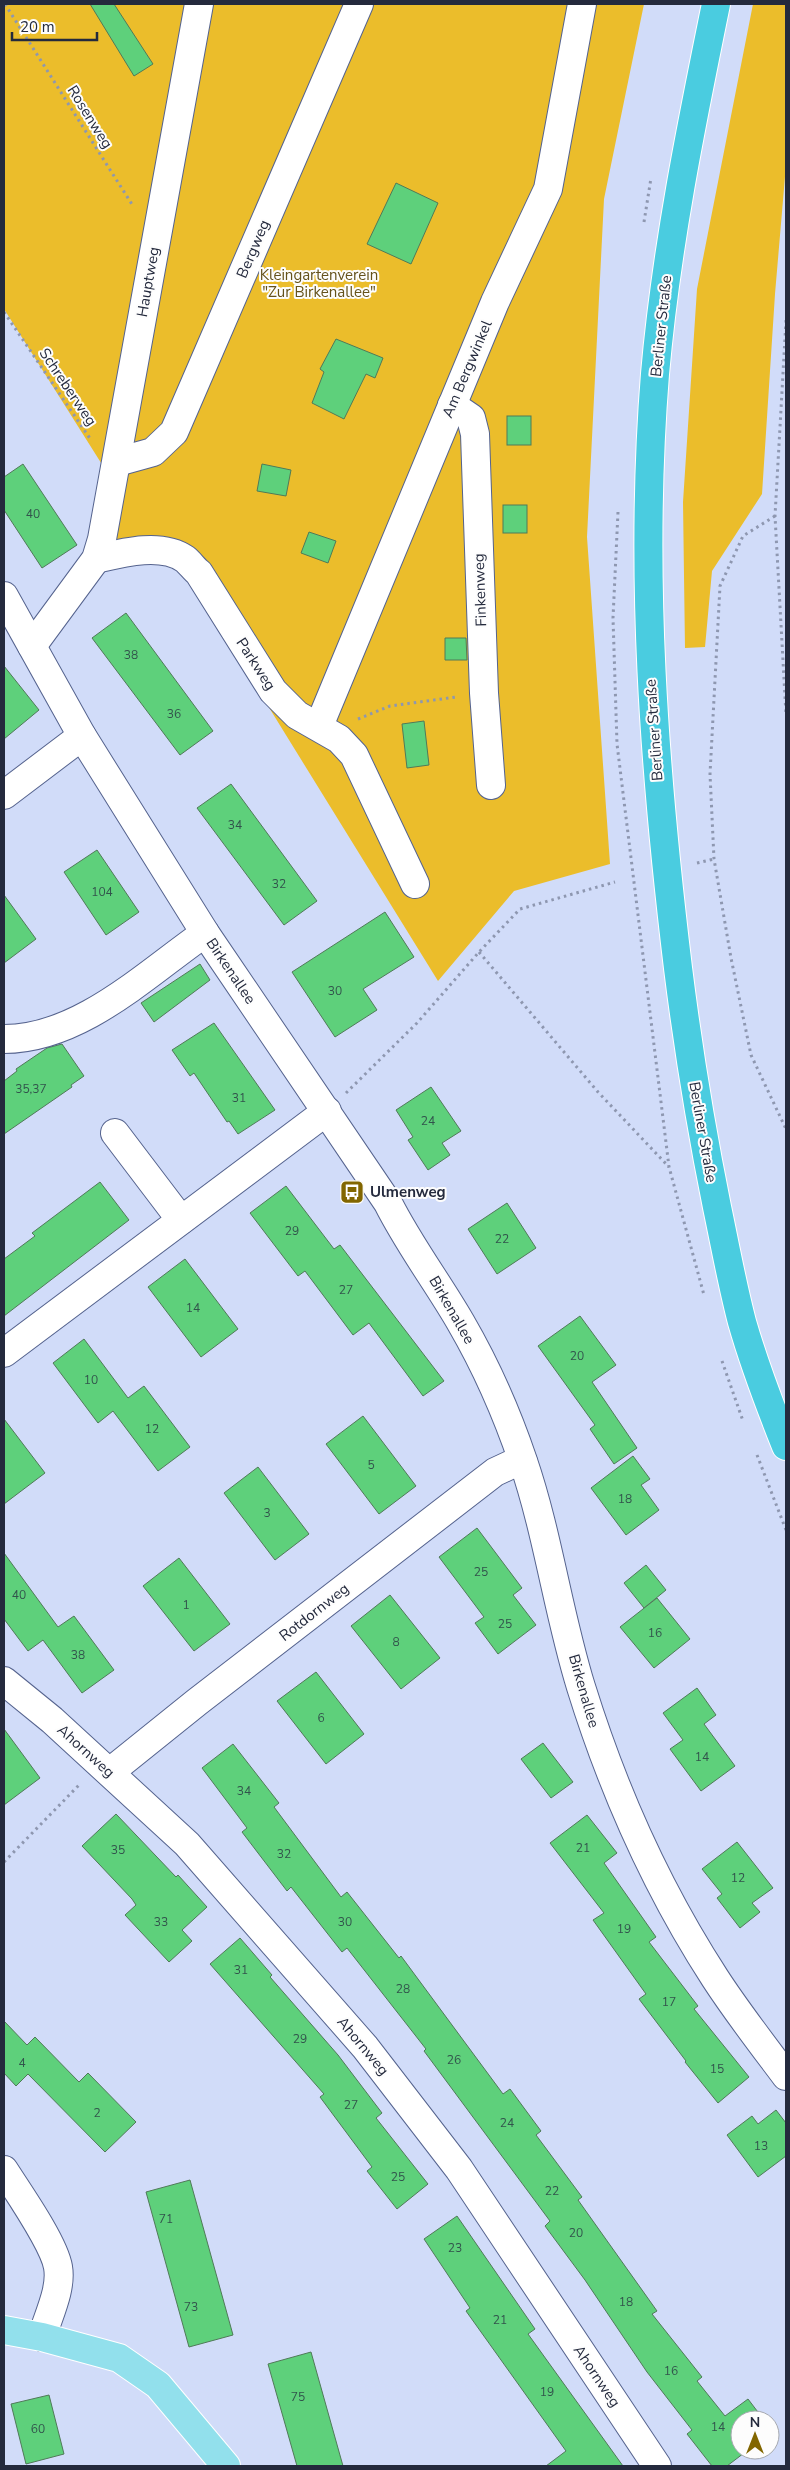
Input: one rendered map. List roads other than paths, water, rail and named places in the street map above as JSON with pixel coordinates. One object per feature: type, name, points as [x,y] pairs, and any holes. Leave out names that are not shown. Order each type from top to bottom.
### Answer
[{"type":"highway","name":"Berliner Straße","points":[[716,4],[685,160],[667,270],[656,374],[650,477],[648,594],[652,702],[659,803],[670,905],[686,1030],[706,1152],[742,1323],[786,1446]]},
{"type":"main road","points":[[4,2330],[42,2337],[120,2358],[158,2385],[226,2466]]},
{"type":"street","name":"Hauptweg","points":[[96,559],[116,468],[198,4]]},
{"type":"street","name":"Bergweg","points":[[116,468],[153,452],[174,432],[359,4]]},
{"type":"street","name":"Am Bergwinkel","points":[[319,726],[495,302],[548,189],[582,4]]},
{"type":"street","name":"Finkenweg","points":[[452,405],[471,418],[475,434],[484,693],[491,786]]},
{"type":"street","name":"Parkweg","points":[[96,559],[131,550],[160,551],[184,558],[199,573],[273,691],[297,715],[319,726],[339,740],[354,754],[415,884]]},
{"type":"street","points":[[32,646],[96,559]]},
{"type":"street","name":"Birkenallee","points":[[4,596],[82,736],[205,933],[334,1104],[399,1225],[463,1326],[486,1372],[523,1462],[580,1684],[605,1761],[624,1807],[644,1852],[680,1921],[715,1978],[786,2076]]},
{"type":"street","points":[[4,795],[82,736]]},
{"type":"street","points":[[4,1039],[25,1039],[62,1026],[94,1011],[205,933]]},
{"type":"street","points":[[4,1354],[334,1104]]},
{"type":"street","points":[[115,1133],[181,1220]]},
{"type":"street","name":"Rotdornweg","points":[[110,1772],[197,1702],[495,1472],[510,1465],[523,1462]]},
{"type":"street","name":"Ahornweg","points":[[4,1681],[52,1720],[187,1844],[288,1957],[400,2091],[459,2169],[657,2466]]},
{"type":"street","points":[[4,2170],[53,2250],[58,2267],[58,2285],[42,2337]]},
{"type":"place","name":"Ulmenweg","points":[[352,1192]]},
{"type":"park label","name":"Kleingartenverein \"Zur Birkenallee\"","points":[[319,284]]}]
